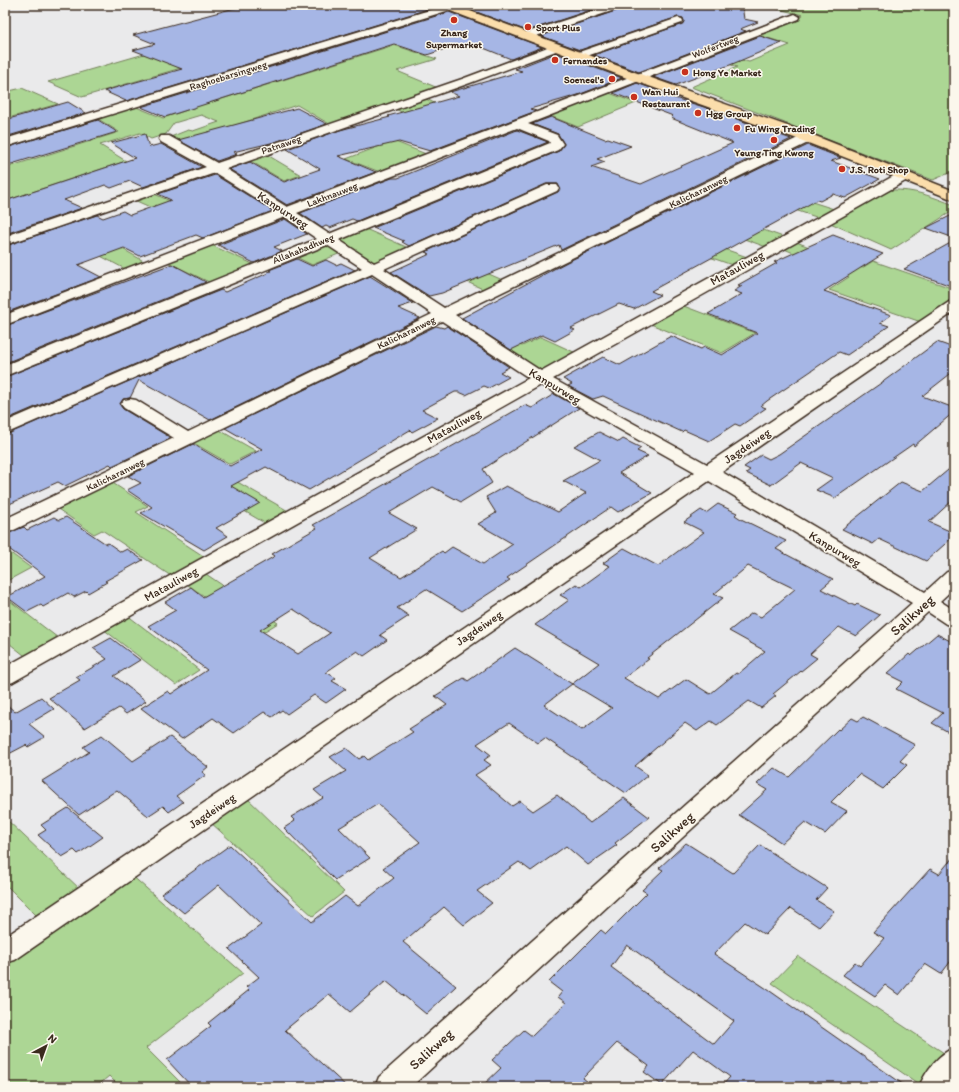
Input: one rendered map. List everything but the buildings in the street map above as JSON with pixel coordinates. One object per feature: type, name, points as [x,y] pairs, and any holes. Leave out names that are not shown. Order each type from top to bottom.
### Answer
[{"type":"main road","points":[[447,6],[636,77],[808,138],[954,196]]},
{"type":"street","points":[[526,36],[621,5]]},
{"type":"street","name":"Raghoebarsingweg","points":[[5,143],[447,6]]},
{"type":"street","name":"Wolfertweg","points":[[636,77],[794,17]]},
{"type":"street","points":[[580,55],[678,22]]},
{"type":"street","name":"Patnaweg","points":[[5,241],[557,47]]},
{"type":"street","name":"Lakhnauweg","points":[[5,320],[636,77]]},
{"type":"street","name":"Allahabadhweg","points":[[5,371],[554,147],[558,144],[553,138],[516,123]]},
{"type":"street","name":"Kalicharanweg","points":[[5,527],[808,138]]},
{"type":"street","name":"Kanpurweg","points":[[165,139],[216,167],[444,314],[540,378],[708,472],[954,619]]},
{"type":"street","name":"Matauliweg","points":[[5,677],[904,176]]},
{"type":"street","points":[[5,429],[552,188]]},
{"type":"street","name":"Jagdeiweg","points":[[5,952],[954,305]]},
{"type":"street","points":[[130,404],[187,438]]},
{"type":"street","name":"Salikweg","points":[[390,1087],[954,577]]},
{"type":"street","points":[[934,1087],[954,1061]]},
{"type":"green space","points":[[761,5],[954,5],[954,171],[933,180],[691,87],[737,67],[701,54],[708,51],[749,62],[790,45],[755,34],[803,15]]},
{"type":"green space","points":[[394,45],[437,59],[397,71],[438,88],[331,125],[297,105],[178,144],[168,138],[188,130],[193,131],[219,122],[201,115],[174,123],[166,134],[151,139],[140,133],[100,145],[126,161],[5,201],[5,168],[119,132],[95,117],[134,106],[163,118],[196,107],[168,95],[180,92],[209,103]]},
{"type":"green space","points":[[151,52],[181,68],[82,97],[48,82]]},
{"type":"green space","points":[[22,88],[58,104],[5,119],[5,92]]},
{"type":"green space","points":[[604,91],[636,103],[578,127],[545,114]]},
{"type":"green space","points":[[421,98],[460,115],[432,126],[393,108]]},
{"type":"green space","points":[[393,141],[426,154],[380,172],[346,159]]},
{"type":"green space","points":[[264,153],[301,175],[284,181],[247,159]]},
{"type":"green space","points":[[772,189],[837,210],[822,219],[756,197]]},
{"type":"green space","points":[[891,190],[916,192],[931,196],[954,205],[954,210],[891,250],[828,222]]},
{"type":"green space","points":[[150,192],[197,213],[179,220],[132,199]]},
{"type":"green space","points":[[721,215],[786,238],[769,248],[703,224]]},
{"type":"green space","points":[[361,227],[413,250],[370,264],[335,237]]},
{"type":"green space","points":[[682,234],[750,258],[735,266],[667,242]]},
{"type":"green space","points":[[794,241],[862,268],[873,261],[954,289],[954,300],[921,322],[829,290],[849,277],[782,248]]},
{"type":"green space","points":[[114,244],[147,263],[127,270],[93,252]]},
{"type":"green space","points":[[209,244],[255,265],[211,283],[165,261]]},
{"type":"green space","points":[[326,244],[341,253],[312,265],[292,255]]},
{"type":"green space","points":[[468,265],[505,281],[485,290],[449,274]]},
{"type":"green space","points":[[681,305],[755,333],[722,353],[648,323]]},
{"type":"green space","points":[[541,337],[576,353],[544,370],[538,370],[507,351],[504,346],[518,344],[522,346]]},
{"type":"green space","points":[[216,428],[256,451],[230,464],[190,441]]},
{"type":"green space","points":[[220,472],[290,512],[268,525],[198,484]]},
{"type":"green space","points":[[108,480],[148,506],[136,512],[208,559],[174,578],[102,530],[94,534],[55,507]]},
{"type":"green space","points":[[5,549],[31,568],[5,582]]},
{"type":"green space","points":[[203,572],[278,623],[260,634],[185,583]]},
{"type":"green space","points":[[5,597],[62,641],[29,659],[5,640]]},
{"type":"green space","points":[[127,615],[199,670],[176,685],[103,629]]},
{"type":"green space","points":[[245,796],[344,892],[313,916],[209,821]]},
{"type":"green space","points":[[5,818],[81,890],[39,918],[5,884]]},
{"type":"green space","points":[[130,874],[243,973],[146,1048],[185,1087],[120,1087],[109,1076],[96,1087],[5,1087],[5,960]]},
{"type":"green space","points":[[798,956],[950,1057],[923,1087],[772,983]]},
{"type":"place","name":"Zhang Supermarket","points":[[454,20]]},
{"type":"place","name":"Sport Plus","points":[[528,27]]},
{"type":"place","name":"Fernandes","points":[[555,60]]},
{"type":"place","name":"Hong Ye Market","points":[[685,72]]},
{"type":"place","name":"Soeneel's","points":[[612,79]]},
{"type":"place","name":"Wan Hui Restaurant","points":[[634,97]]},
{"type":"place","name":"Hgg Group","points":[[698,113]]},
{"type":"place","name":"Fu Wing Trading","points":[[737,128]]},
{"type":"place","name":"Yeung Ting Kwong","points":[[774,140]]},
{"type":"place","name":"J.S. Roti Shop","points":[[842,169]]}]
